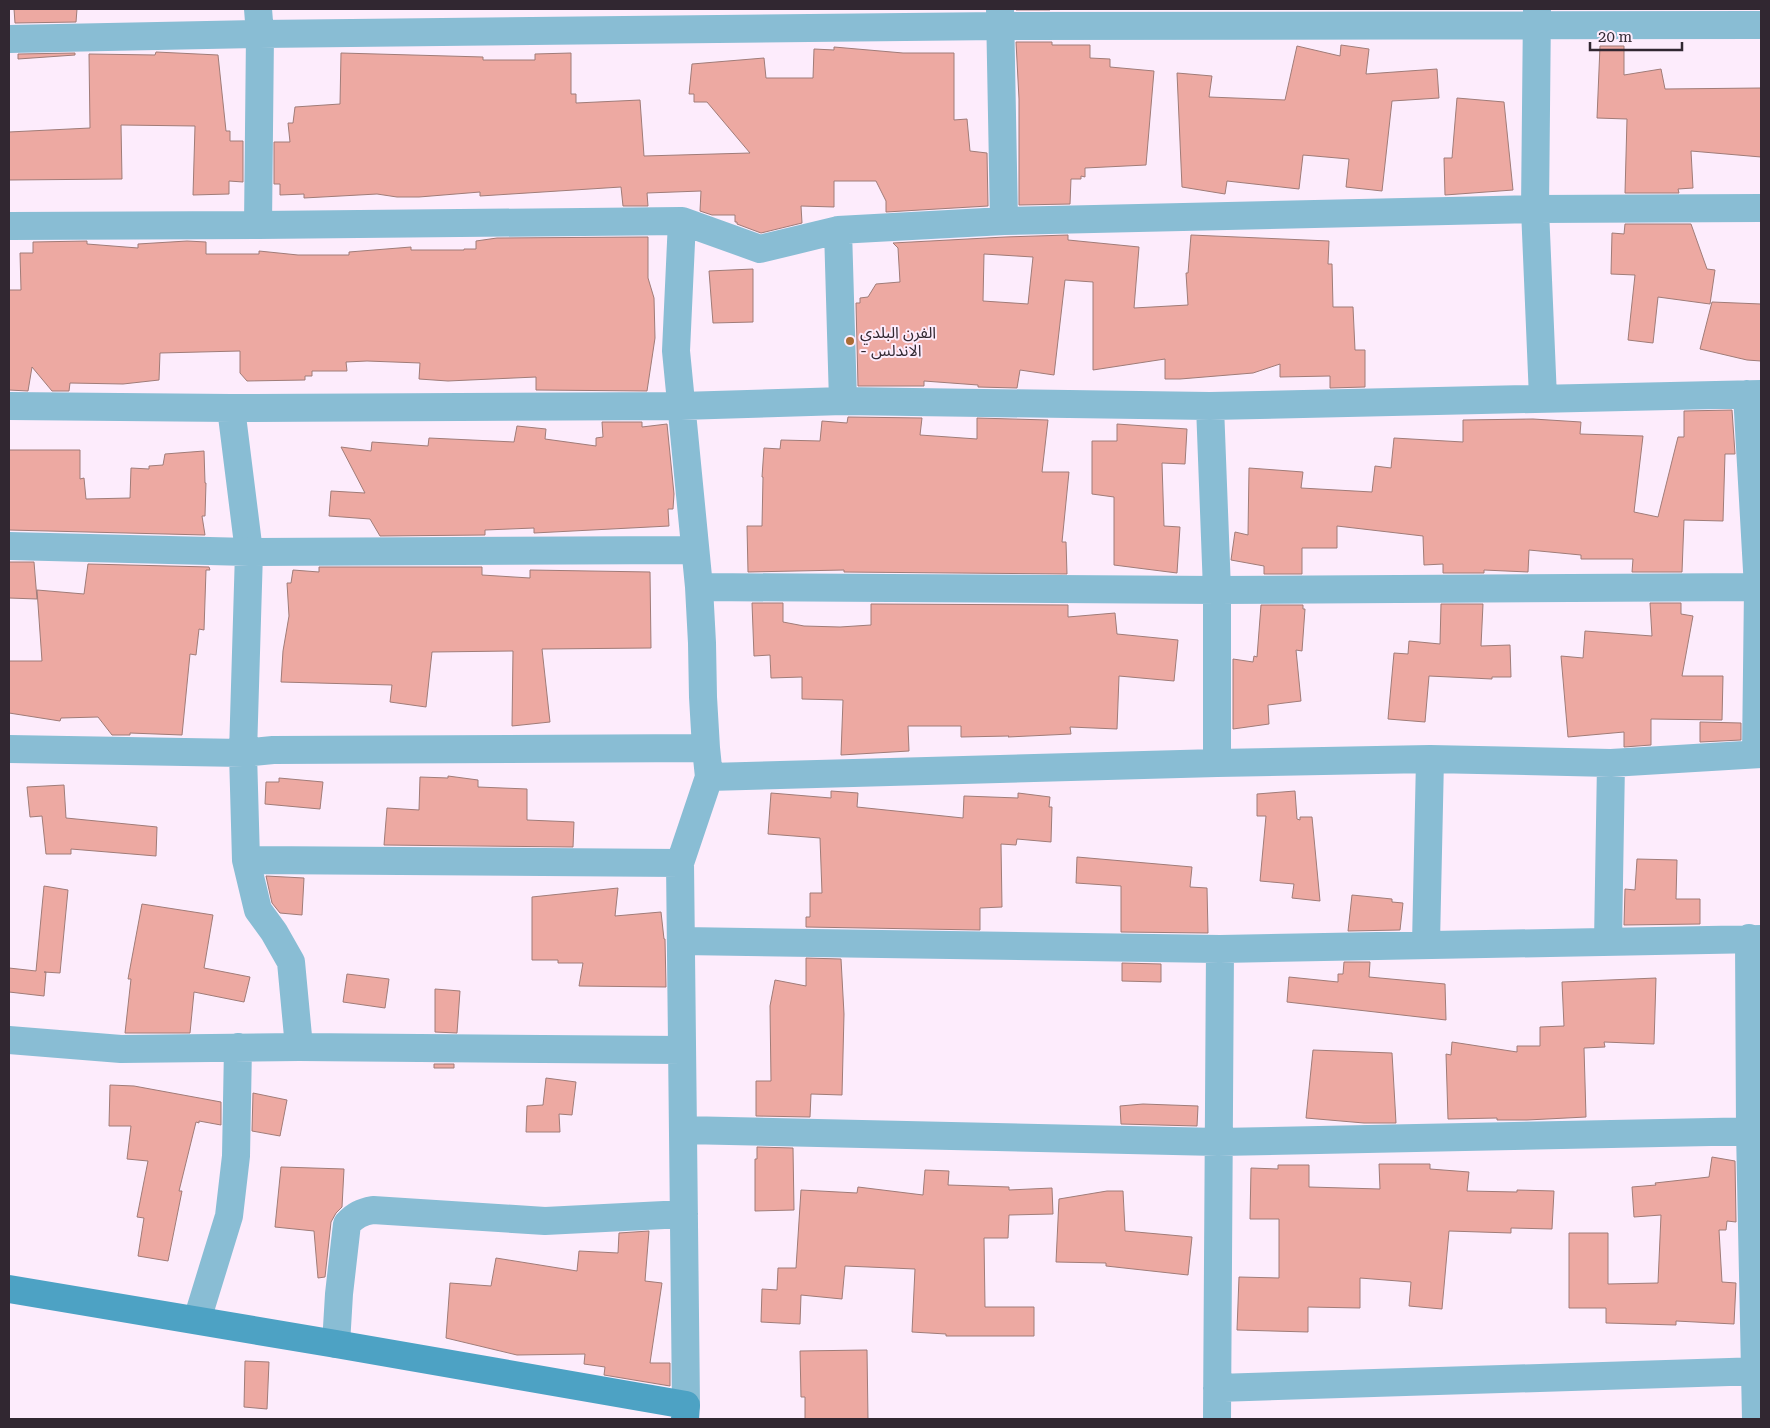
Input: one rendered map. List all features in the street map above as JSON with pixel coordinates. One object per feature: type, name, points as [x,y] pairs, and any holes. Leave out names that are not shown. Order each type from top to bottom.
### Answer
[{"type":"street","points":[[1538,17],[1535,209],[1544,398]]},
{"type":"street","points":[[9,40],[259,22],[1538,17],[1761,25]]},
{"type":"street","points":[[1000,18],[1004,221]]},
{"type":"street","points":[[258,225],[259,22]]},
{"type":"street","points":[[9,226],[682,221],[760,249],[838,230],[1004,221],[1535,209],[1761,208]]},
{"type":"street","points":[[9,1289],[336,1344],[685,1412],[680,863],[709,777],[699,587],[676,351],[682,221]]},
{"type":"street","points":[[838,230],[844,401]]},
{"type":"street","points":[[9,406],[231,408],[681,406],[844,401],[1210,406],[1754,394],[1760,588],[1759,754],[1611,763],[1430,759],[1217,762],[709,777]]},
{"type":"street","points":[[1210,406],[1217,590],[1217,762]]},
{"type":"street","points":[[231,408],[249,552],[243,753],[246,860],[258,910],[274,932],[291,962],[298,1047]]},
{"type":"street","points":[[9,546],[249,552],[694,550]]},
{"type":"street","points":[[699,587],[1217,590],[1760,588]]},
{"type":"street","points":[[9,750],[243,753],[273,750],[706,748]]},
{"type":"street","points":[[1426,944],[1430,759]]},
{"type":"street","points":[[1608,942],[1611,763]]},
{"type":"street","points":[[246,860],[680,863]]},
{"type":"street","points":[[682,941],[1220,949],[1755,938],[1758,1371],[1756,1419]]},
{"type":"street","points":[[1217,1419],[1220,949]]},
{"type":"street","points":[[9,1040],[121,1049],[298,1047],[682,1050]]},
{"type":"street","points":[[197,1320],[230,1216],[236,1156],[238,1047]]},
{"type":"street","points":[[683,1130],[1218,1142],[1756,1130]]},
{"type":"street","points":[[336,1344],[339,1294],[347,1224],[352,1217],[361,1213],[373,1210],[545,1221],[684,1214]]},
{"type":"street","points":[[1217,1388],[1758,1371]]},
{"type":"building","points":[[14,9],[77,9],[76,22],[15,23]]},
{"type":"building","points":[[1050,9],[1050,10],[1016,10]]},
{"type":"building","points":[[1016,42],[1052,42],[1052,45],[1090,45],[1090,58],[1110,59],[1110,67],[1154,71],[1146,165],[1085,168],[1085,177],[1081,176],[1081,179],[1071,179],[1070,204],[1019,205],[1019,99]]},
{"type":"building","points":[[1341,45],[1369,49],[1366,74],[1437,69],[1439,98],[1392,101],[1382,191],[1346,187],[1349,159],[1303,155],[1299,189],[1227,181],[1225,194],[1182,187],[1177,73],[1212,76],[1209,97],[1285,100],[1297,46],[1340,56]]},
{"type":"building","points":[[1600,46],[1624,46],[1624,75],[1661,69],[1665,89],[1761,88],[1761,157],[1691,151],[1693,188],[1678,189],[1679,193],[1625,193],[1627,119],[1597,118]]},
{"type":"building","points":[[834,47],[903,53],[954,53],[954,120],[967,119],[970,151],[987,153],[988,206],[886,212],[886,201],[876,181],[834,181],[834,207],[801,206],[802,223],[761,233],[737,224],[735,222],[735,215],[712,215],[700,211],[701,191],[647,193],[648,206],[623,206],[621,187],[480,196],[480,192],[419,197],[397,197],[377,194],[304,198],[304,194],[280,195],[280,184],[274,184],[274,142],[290,142],[288,123],[293,123],[295,107],[340,104],[341,53],[483,57],[483,60],[535,60],[535,54],[571,53],[571,94],[576,94],[576,103],[640,100],[644,156],[750,153],[707,102],[694,102],[694,94],[689,94],[692,64],[764,58],[766,78],[813,78],[814,49],[834,50]]},
{"type":"building","points":[[156,52],[218,55],[226,131],[230,131],[230,141],[243,141],[243,182],[229,181],[229,194],[193,195],[195,126],[121,125],[122,179],[9,180],[9,132],[90,128],[89,54],[155,55]]},
{"type":"building","points":[[75,53],[75,55],[18,59],[18,54]]},
{"type":"building","points":[[1457,98],[1504,102],[1513,190],[1445,195],[1444,158],[1452,158]]},
{"type":"building","points":[[1625,224],[1691,224],[1707,269],[1715,270],[1710,304],[1658,297],[1653,343],[1628,340],[1635,275],[1611,274],[1612,233],[1624,234]]},
{"type":"building","points":[[1068,235],[1068,240],[1139,247],[1134,308],[1188,305],[1186,273],[1188,273],[1191,235],[1329,241],[1328,264],[1332,264],[1333,307],[1353,307],[1355,350],[1365,350],[1365,387],[1330,388],[1330,376],[1280,377],[1280,364],[1253,373],[1180,379],[1165,379],[1165,359],[1093,370],[1093,282],[1065,280],[1054,375],[1020,370],[1017,388],[978,387],[978,385],[924,381],[924,386],[858,386],[856,303],[860,303],[860,298],[868,297],[876,284],[900,282],[898,248],[893,243]],"holes":[[[984,254],[1033,257],[1028,304],[983,301]]]},
{"type":"building","points":[[648,237],[648,278],[654,298],[655,338],[647,391],[536,390],[536,377],[448,381],[419,379],[420,363],[367,361],[346,362],[347,371],[312,371],[312,376],[305,376],[305,380],[247,381],[240,373],[240,351],[160,353],[159,380],[123,384],[70,383],[69,391],[52,391],[32,367],[28,391],[9,390],[9,290],[21,290],[20,253],[33,253],[33,242],[87,241],[87,244],[138,248],[138,244],[187,241],[206,242],[206,254],[259,254],[259,251],[298,255],[349,255],[349,252],[411,247],[411,250],[476,249],[476,241],[497,238]]},
{"type":"building","points":[[753,269],[753,322],[713,323],[709,271]]},
{"type":"building","points":[[1712,302],[1761,304],[1761,361],[1747,360],[1700,349]]},
{"type":"building","points":[[1732,410],[1735,454],[1725,454],[1723,521],[1684,520],[1682,572],[1632,572],[1633,559],[1581,559],[1581,555],[1529,550],[1528,572],[1484,570],[1484,573],[1443,573],[1443,564],[1424,565],[1423,536],[1337,526],[1337,548],[1302,548],[1302,574],[1264,574],[1264,566],[1231,560],[1235,532],[1248,535],[1249,468],[1303,472],[1301,488],[1372,492],[1375,466],[1391,468],[1394,438],[1463,442],[1463,420],[1533,419],[1581,422],[1580,434],[1643,436],[1634,512],[1658,517],[1678,437],[1684,437],[1684,411]]},
{"type":"building","points":[[848,417],[922,418],[920,435],[977,439],[977,418],[1048,420],[1042,472],[1069,472],[1062,542],[1066,542],[1067,574],[844,572],[844,570],[748,572],[747,526],[762,526],[764,448],[780,449],[781,440],[820,441],[822,421],[847,423]]},
{"type":"building","points":[[602,422],[642,422],[642,427],[667,424],[674,494],[673,509],[668,509],[669,526],[534,533],[534,528],[485,530],[485,535],[380,536],[370,519],[329,516],[331,491],[365,493],[341,447],[371,451],[372,442],[428,446],[429,438],[514,442],[517,426],[546,429],[545,439],[596,446],[596,438],[603,437]]},
{"type":"building","points":[[1117,424],[1187,429],[1185,464],[1162,463],[1164,526],[1180,527],[1177,573],[1114,565],[1114,497],[1092,494],[1092,441],[1117,441]]},
{"type":"building","points":[[9,450],[80,450],[80,479],[84,478],[86,499],[130,498],[131,468],[149,469],[149,466],[163,465],[165,454],[204,451],[206,483],[205,516],[202,516],[205,535],[9,530]]},
{"type":"building","points":[[9,562],[34,562],[37,599],[9,598]]},
{"type":"building","points":[[88,564],[209,567],[210,570],[206,570],[204,630],[199,629],[196,655],[190,654],[182,735],[130,733],[130,735],[112,735],[98,717],[61,718],[60,721],[9,713],[9,661],[42,661],[37,590],[84,594]]},
{"type":"building","points":[[319,567],[482,567],[482,575],[530,578],[530,570],[650,572],[651,648],[542,649],[550,722],[512,726],[513,651],[432,652],[426,707],[390,702],[392,685],[281,682],[283,651],[289,616],[287,583],[291,583],[293,570],[319,572]]},
{"type":"building","points":[[752,603],[783,603],[783,622],[804,626],[840,627],[871,625],[871,604],[1068,605],[1068,617],[1115,613],[1117,634],[1178,640],[1174,681],[1119,676],[1117,729],[1070,727],[1071,734],[961,737],[961,726],[908,726],[909,751],[841,755],[843,700],[802,699],[802,677],[771,678],[770,655],[754,656]]},
{"type":"building","points":[[1650,603],[1681,603],[1681,614],[1693,616],[1682,676],[1723,676],[1722,720],[1651,719],[1651,745],[1624,747],[1624,732],[1568,737],[1561,656],[1583,658],[1585,631],[1652,636]]},
{"type":"building","points":[[1441,604],[1483,604],[1481,646],[1510,645],[1511,677],[1492,677],[1492,679],[1429,676],[1425,722],[1388,719],[1394,653],[1408,654],[1409,641],[1440,644]]},
{"type":"building","points":[[1261,605],[1303,605],[1303,609],[1305,609],[1302,651],[1296,650],[1301,701],[1268,705],[1269,724],[1233,729],[1233,659],[1253,662],[1254,656],[1257,657]]},
{"type":"building","points":[[1700,722],[1741,723],[1741,740],[1700,742]]},
{"type":"building","points":[[448,776],[478,780],[478,787],[527,789],[527,820],[574,822],[573,847],[384,845],[387,808],[419,810],[420,777],[448,778]]},
{"type":"building","points":[[279,778],[323,782],[320,809],[265,804],[266,782],[279,782]]},
{"type":"building","points":[[64,785],[66,818],[157,827],[156,856],[71,849],[71,854],[46,854],[42,816],[30,817],[27,787]]},
{"type":"building","points":[[831,791],[858,793],[857,807],[963,818],[964,796],[1018,798],[1018,793],[1050,797],[1049,807],[1052,807],[1051,842],[1017,839],[1016,845],[1001,844],[1002,907],[980,908],[980,930],[806,927],[806,917],[810,917],[810,893],[822,893],[820,838],[768,834],[771,793],[831,798]]},
{"type":"building","points":[[1295,791],[1297,819],[1300,820],[1300,817],[1312,817],[1320,901],[1292,898],[1294,884],[1260,881],[1266,816],[1257,816],[1257,794]]},
{"type":"building","points":[[1077,857],[1192,867],[1190,887],[1207,888],[1208,933],[1121,932],[1121,886],[1076,883]]},
{"type":"building","points":[[1637,859],[1677,860],[1676,899],[1700,899],[1700,924],[1624,925],[1625,889],[1635,890]]},
{"type":"building","points":[[266,876],[304,878],[302,915],[280,913],[272,903]]},
{"type":"building","points":[[44,886],[68,890],[60,973],[46,972],[44,996],[9,992],[9,968],[36,971]]},
{"type":"building","points":[[618,888],[615,916],[661,912],[665,939],[666,987],[579,986],[583,963],[558,963],[558,960],[532,960],[532,897]]},
{"type":"building","points":[[1352,895],[1392,899],[1392,902],[1403,903],[1400,930],[1348,931]]},
{"type":"building","points":[[142,904],[213,915],[204,968],[250,977],[244,1002],[194,992],[190,1033],[125,1033],[131,979],[128,979]]},
{"type":"building","points":[[806,958],[841,959],[844,1014],[842,1095],[811,1094],[810,1117],[756,1116],[756,1081],[771,1081],[770,1006],[775,980],[806,986]]},
{"type":"building","points":[[1344,962],[1370,962],[1369,977],[1445,984],[1446,1020],[1287,1002],[1289,977],[1338,982],[1338,974],[1343,974]]},
{"type":"building","points":[[1122,963],[1161,964],[1161,982],[1122,981]]},
{"type":"building","points":[[347,974],[389,979],[385,1008],[343,1002]]},
{"type":"building","points":[[1656,978],[1654,1044],[1604,1042],[1605,1047],[1584,1048],[1586,1117],[1527,1120],[1497,1120],[1497,1118],[1448,1119],[1446,1054],[1451,1055],[1452,1042],[1517,1052],[1517,1046],[1540,1046],[1540,1027],[1564,1026],[1562,982]]},
{"type":"building","points":[[435,989],[460,991],[457,1033],[435,1032]]},
{"type":"building","points":[[1313,1050],[1392,1053],[1396,1123],[1364,1123],[1306,1118]]},
{"type":"building","points":[[434,1064],[454,1064],[454,1068],[434,1068]]},
{"type":"building","points":[[546,1078],[576,1082],[572,1115],[559,1114],[560,1132],[526,1132],[527,1106],[543,1105]]},
{"type":"building","points":[[110,1085],[134,1086],[221,1102],[221,1125],[196,1122],[179,1191],[182,1191],[168,1261],[138,1256],[144,1218],[137,1217],[148,1161],[127,1159],[131,1126],[109,1126]]},
{"type":"building","points":[[253,1093],[287,1100],[280,1136],[252,1131]]},
{"type":"building","points":[[1143,1104],[1198,1106],[1197,1126],[1121,1124],[1120,1106]]},
{"type":"building","points":[[757,1147],[793,1148],[794,1210],[755,1211],[755,1159],[757,1159]]},
{"type":"building","points":[[1712,1157],[1735,1161],[1736,1222],[1727,1221],[1726,1230],[1719,1230],[1722,1282],[1736,1283],[1734,1324],[1676,1321],[1676,1325],[1606,1323],[1606,1308],[1569,1308],[1569,1233],[1608,1233],[1608,1284],[1658,1283],[1661,1215],[1634,1217],[1632,1187],[1709,1177]]},
{"type":"building","points":[[1379,1164],[1430,1164],[1430,1169],[1469,1172],[1467,1191],[1554,1191],[1552,1229],[1511,1228],[1511,1233],[1449,1231],[1442,1309],[1409,1306],[1411,1282],[1360,1278],[1360,1308],[1308,1307],[1308,1332],[1237,1330],[1239,1277],[1279,1278],[1279,1219],[1250,1219],[1251,1168],[1278,1169],[1278,1165],[1309,1165],[1309,1187],[1380,1189]]},
{"type":"building","points":[[281,1167],[344,1169],[342,1207],[331,1222],[325,1277],[318,1278],[314,1231],[275,1227]]},
{"type":"building","points":[[925,1170],[949,1171],[948,1185],[1009,1187],[1009,1190],[1052,1188],[1053,1214],[1009,1215],[1008,1238],[984,1238],[985,1307],[1034,1307],[1034,1336],[946,1336],[946,1334],[912,1332],[915,1269],[845,1266],[842,1299],[801,1295],[800,1324],[761,1322],[762,1289],[777,1290],[778,1268],[796,1268],[801,1190],[857,1193],[858,1187],[923,1195]]},
{"type":"building","points":[[1107,1191],[1123,1191],[1125,1231],[1192,1237],[1188,1275],[1106,1266],[1106,1263],[1056,1262],[1059,1199]]},
{"type":"building","points":[[649,1231],[645,1281],[662,1283],[650,1363],[670,1363],[670,1386],[604,1375],[605,1367],[584,1364],[585,1354],[517,1355],[446,1338],[450,1283],[491,1286],[496,1258],[577,1271],[579,1251],[618,1253],[619,1233]]},
{"type":"building","points":[[867,1350],[868,1419],[805,1419],[805,1397],[801,1397],[800,1351]]},
{"type":"building","points":[[245,1361],[269,1362],[267,1409],[244,1407]]},
{"type":"place","name":"الفرن البلدي - الاندلس","points":[[850,341]]}]
